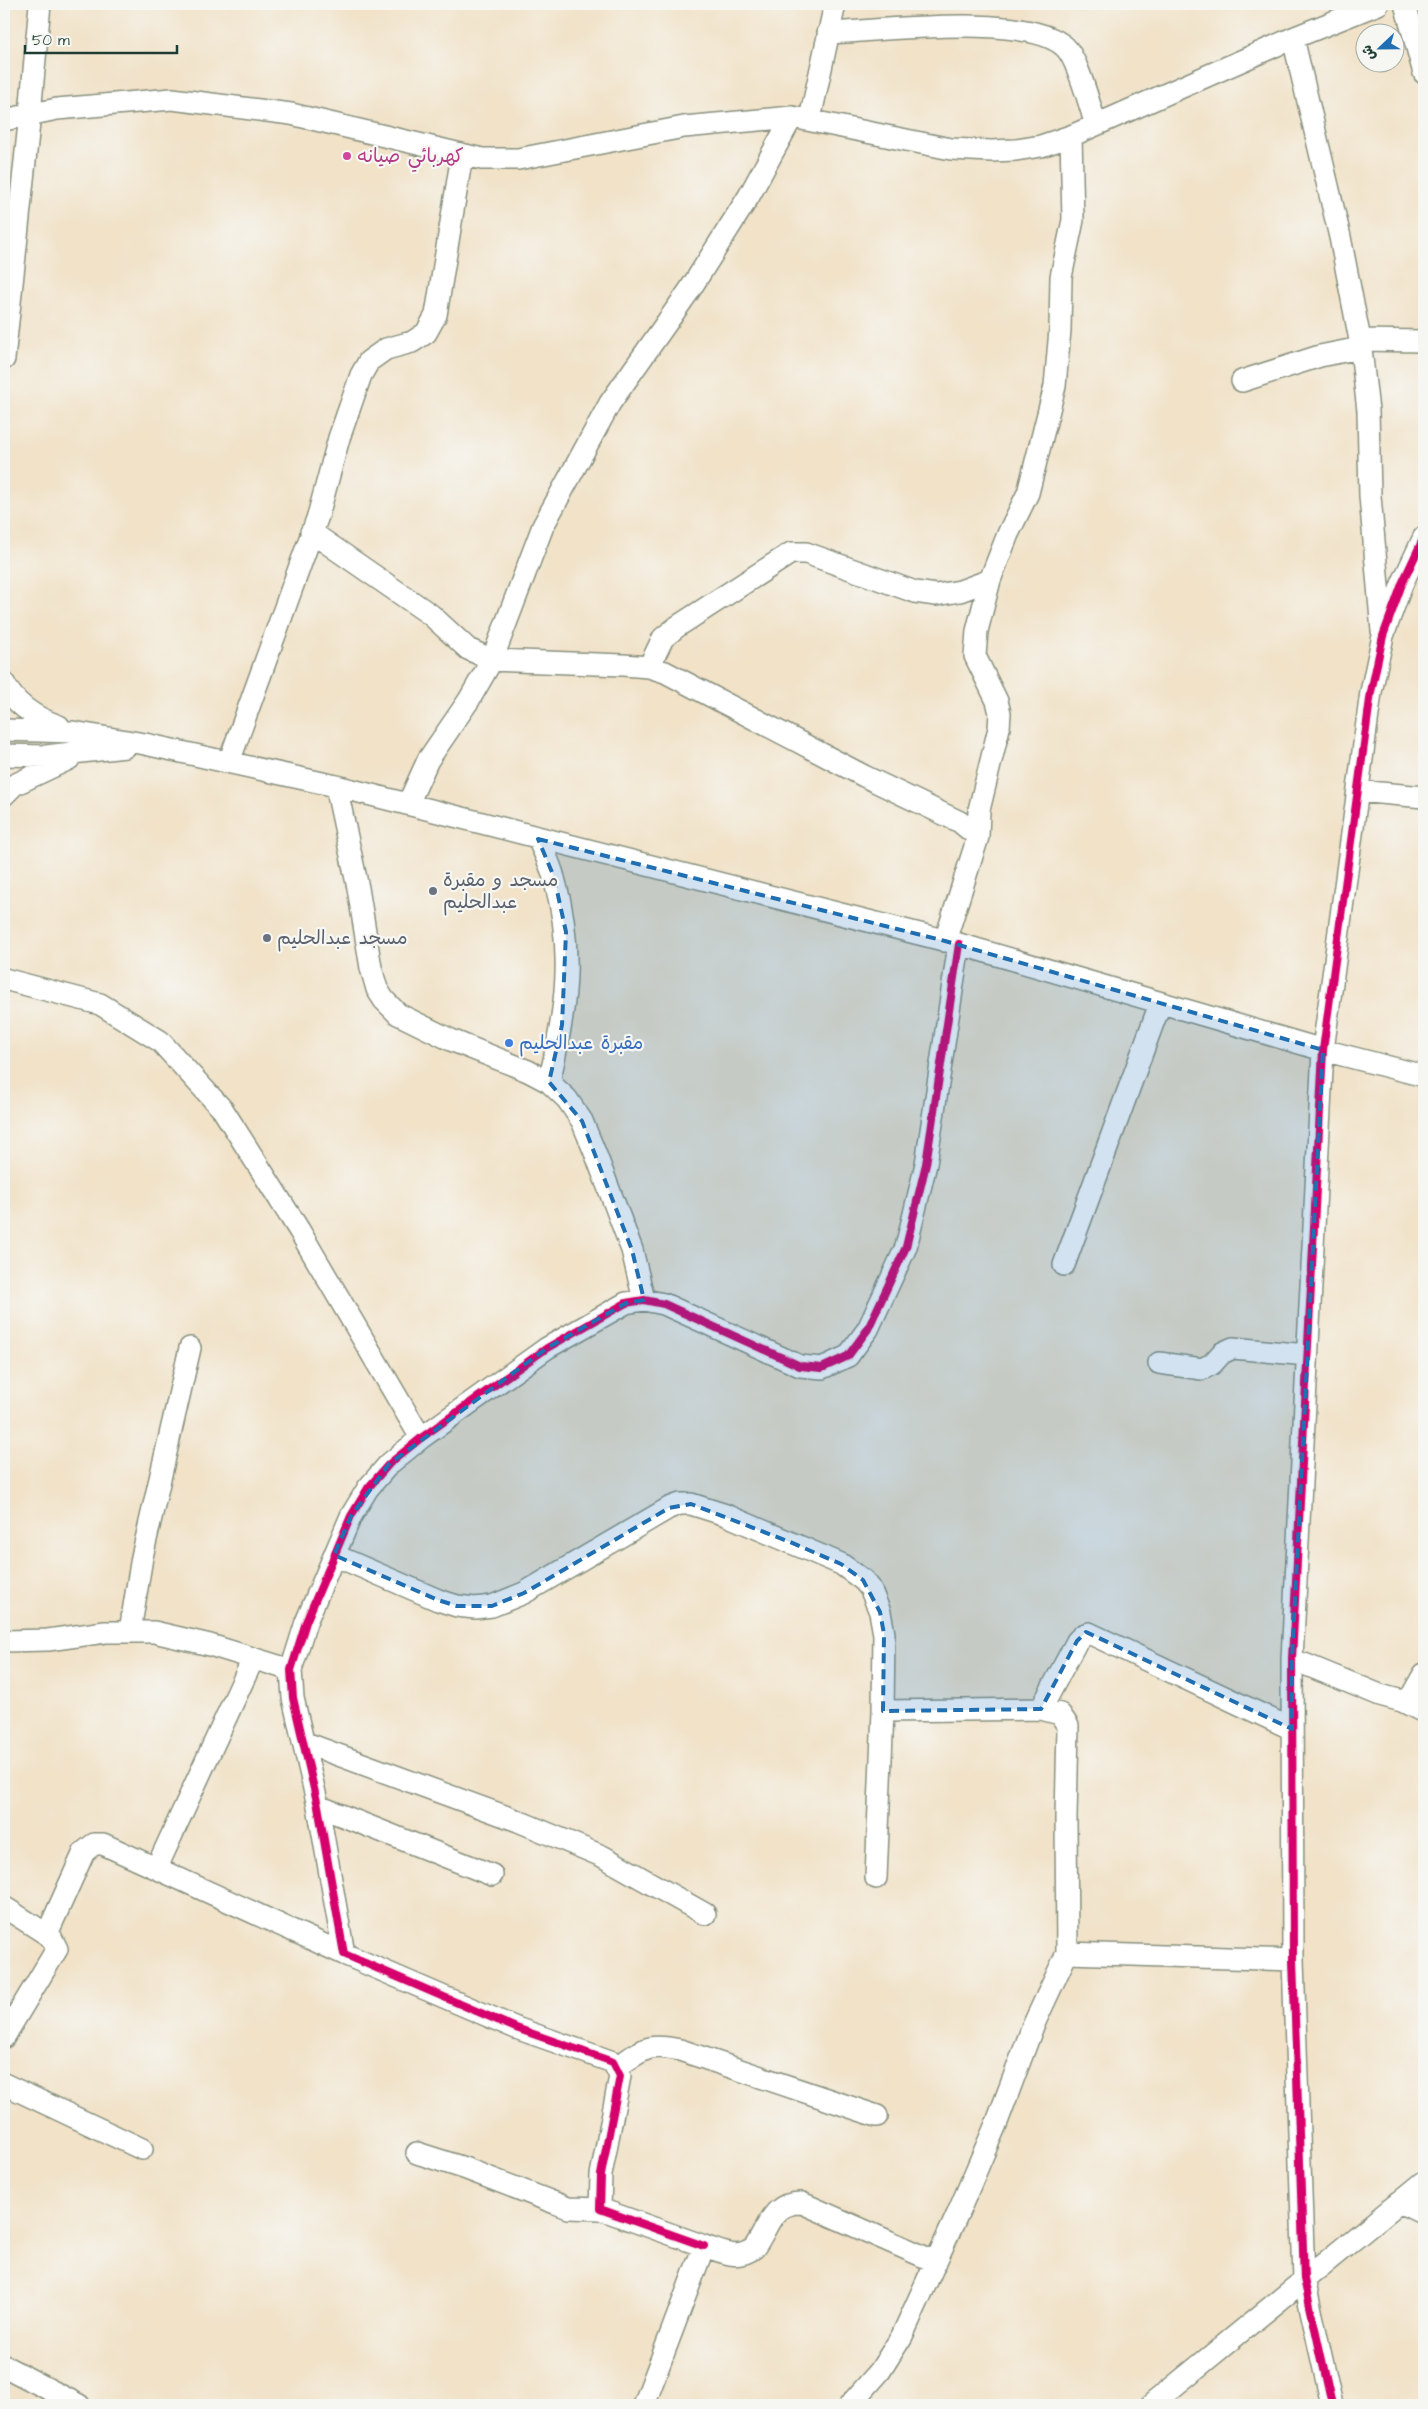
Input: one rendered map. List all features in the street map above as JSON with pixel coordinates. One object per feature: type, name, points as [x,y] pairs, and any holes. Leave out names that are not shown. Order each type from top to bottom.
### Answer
[{"type":"street","points":[[4,359],[40,4]]},
{"type":"street","points":[[408,804],[428,760],[469,700],[492,660],[543,526],[610,403],[689,291],[801,118],[828,33],[835,4]]},
{"type":"street","points":[[4,120],[57,110],[172,99],[291,114],[482,159],[518,159],[684,127],[801,118],[951,149],[1016,150],[1041,146],[1070,136],[1293,38],[1378,4]]},
{"type":"street","points":[[1405,4],[1424,73]]},
{"type":"street","points":[[828,33],[969,26],[1020,28],[1055,40],[1066,48],[1075,62],[1096,125]]},
{"type":"street","points":[[1293,38],[1340,237],[1360,344],[1368,411],[1370,496],[1383,636]]},
{"type":"street","points":[[344,1954],[318,1806],[293,1698],[291,1670],[306,1622],[334,1555],[351,1516],[368,1488],[389,1464],[421,1438],[547,1348],[626,1303],[644,1300],[664,1304],[800,1366],[822,1368],[848,1356],[868,1329],[906,1247],[926,1164],[952,943],[978,837],[979,810],[999,728],[1000,713],[997,700],[975,656],[977,631],[990,580],[1008,534],[1028,493],[1043,440],[1055,386],[1060,330],[1061,276],[1073,220],[1070,136]]},
{"type":"street","points":[[229,762],[310,532],[318,516],[339,438],[360,374],[369,361],[386,349],[412,342],[426,333],[436,315],[462,155]]},
{"type":"street","points":[[1242,381],[1360,344],[1424,342]]},
{"type":"street","points":[[310,532],[430,615],[468,649],[492,660],[649,667],[665,672],[864,776],[960,822],[978,837]]},
{"type":"street","points":[[1332,2405],[1304,2279],[1293,1960],[1292,1659],[1323,1050],[1372,692],[1383,636],[1402,584],[1424,537]]},
{"type":"street","points":[[649,667],[662,638],[791,553],[806,553],[915,592],[936,595],[960,591],[990,580]]},
{"type":"street","points":[[4,683],[16,700],[27,710],[42,720],[73,732]]},
{"type":"street","points":[[4,730],[73,732],[144,744],[336,786],[952,943],[1323,1050],[1424,1076]]},
{"type":"street","points":[[4,755],[46,756],[85,753],[144,744]]},
{"type":"street","points":[[4,795],[14,785],[50,767],[85,753]]},
{"type":"street","points":[[336,786],[358,888],[371,968],[377,988],[384,1000],[398,1014],[550,1082],[567,1100],[582,1122],[632,1250],[644,1300]]},
{"type":"street","points":[[1358,791],[1424,797]]},
{"type":"street","points":[[538,839],[554,877],[566,932],[567,977],[562,1025],[550,1082]]},
{"type":"street","points":[[4,979],[100,1004],[160,1041],[222,1110],[299,1230],[421,1438]]},
{"type":"street","points":[[1064,1265],[1160,1004]]},
{"type":"street","points":[[130,1631],[142,1556],[190,1348]]},
{"type":"street","points":[[1159,1362],[1202,1369],[1233,1348],[1307,1356]]},
{"type":"street","points":[[334,1555],[438,1600],[457,1606],[475,1608],[507,1601],[524,1593],[669,1508],[680,1504],[705,1507],[840,1564],[863,1580],[870,1588],[880,1612],[884,1634],[883,1711],[876,1878]]},
{"type":"street","points":[[4,1641],[48,1640],[105,1632],[154,1632],[179,1637],[291,1670]]},
{"type":"street","points":[[1041,1709],[1077,1641],[1089,1633],[1292,1729]]},
{"type":"street","points":[[157,1867],[253,1658]]},
{"type":"street","points":[[1292,1659],[1380,1695],[1402,1701],[1424,1712]]},
{"type":"street","points":[[1402,1701],[1412,1697],[1424,1674]]},
{"type":"street","points":[[850,2405],[891,2356],[936,2262],[996,2122],[1033,2026],[1067,1953],[1066,1818],[1068,1726],[1060,1714],[1041,1709],[883,1711]]},
{"type":"street","points":[[303,1742],[518,1821],[594,1852],[704,1914]]},
{"type":"street","points":[[318,1806],[492,1875]]},
{"type":"street","points":[[46,1934],[84,1852],[94,1844],[103,1844],[344,1954],[516,2028],[608,2059],[617,2067],[620,2076],[601,2175],[600,2209]]},
{"type":"street","points":[[4,1908],[46,1934],[56,1944],[57,1949],[4,2037]]},
{"type":"street","points":[[1067,1953],[1293,1960]]},
{"type":"street","points":[[617,2067],[646,2047],[662,2046],[680,2050],[877,2116]]},
{"type":"street","points":[[4,2084],[142,2149]]},
{"type":"street","points":[[417,2153],[464,2168],[568,2208],[600,2209],[732,2256],[748,2253],[754,2248],[781,2206],[789,2203],[802,2204],[936,2262]]},
{"type":"street","points":[[1151,2405],[1424,2182]]},
{"type":"street","points":[[1399,2202],[1424,2214]]},
{"type":"street","points":[[644,2405],[704,2246]]},
{"type":"street","points":[[4,2366],[79,2405]]},
{"type":"highlighted area","points":[[538,839],[945,941],[1323,1050],[1292,1659],[1292,1729],[1086,1632],[1077,1641],[1041,1709],[883,1711],[884,1634],[880,1612],[863,1580],[841,1564],[691,1504],[669,1508],[524,1593],[492,1606],[457,1606],[438,1600],[334,1555],[351,1516],[389,1464],[547,1348],[626,1303],[644,1300],[632,1250],[582,1121],[549,1082],[562,1025],[566,932],[554,877]]},
{"type":"cycle path","points":[[1332,2405],[1304,2279],[1293,1960],[1292,1659],[1323,1050],[1371,692],[1383,636],[1402,584],[1424,537]]},
{"type":"cycle path","points":[[704,2246],[600,2209],[601,2175],[620,2076],[613,2062],[516,2028],[344,1954],[318,1806],[293,1698],[291,1670],[306,1622],[351,1516],[368,1488],[389,1464],[421,1438],[547,1348],[626,1303],[644,1300],[664,1304],[800,1366],[822,1368],[848,1356],[868,1329],[906,1247],[926,1164],[959,944]]},
{"type":"place","name":"كهربائي صيانه","points":[[347,156]]},
{"type":"place","name":"مسجد و مقبرة عبدالحليم","points":[[433,891]]},
{"type":"place","name":"مسجد عبدالحليم","points":[[267,938]]},
{"type":"place","name":"مقبرة عبدالحليم","points":[[509,1043]]}]
